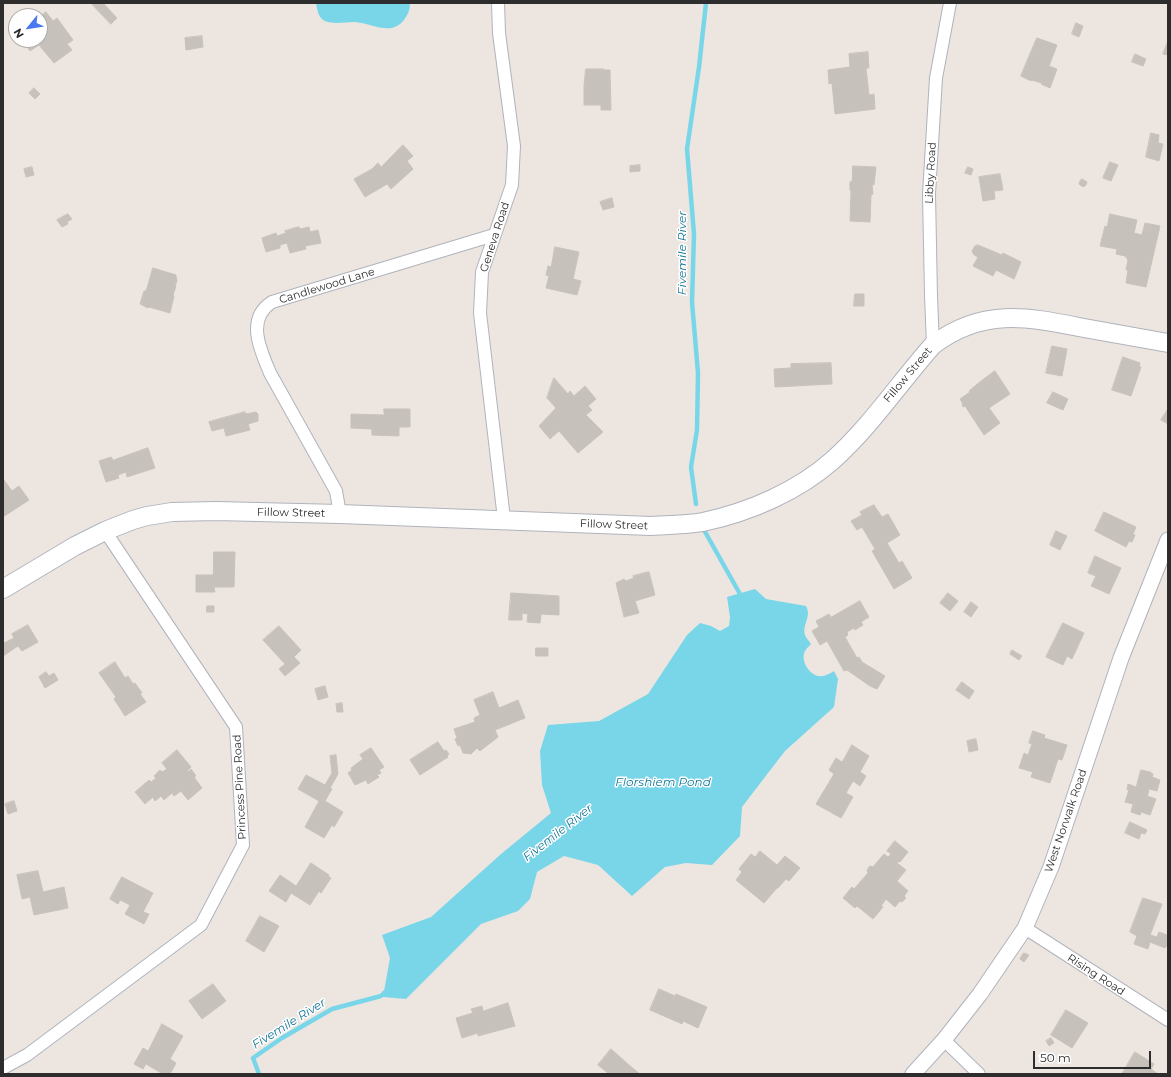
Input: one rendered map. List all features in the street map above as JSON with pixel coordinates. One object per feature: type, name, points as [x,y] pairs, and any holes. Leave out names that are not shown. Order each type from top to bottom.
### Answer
[{"type":"main road","name":"Fillow Street","points":[[3,589],[75,546],[105,531],[132,520],[172,512],[216,511],[340,514],[504,519],[652,526],[702,522],[748,508],[800,485],[817,473],[834,459],[854,438],[934,345],[943,338],[963,328],[995,319],[1016,317],[1041,320],[1168,344]]},
{"type":"street","name":"Geneva Road","points":[[498,3],[499,33],[514,146],[512,186],[482,272],[480,313],[504,519]]},
{"type":"street","name":"Libby Road","points":[[934,345],[931,296],[929,194],[936,78],[950,3]]},
{"type":"street","name":"Candlewood Lane","points":[[340,514],[336,491],[270,374],[262,353],[257,331],[258,320],[261,312],[265,306],[272,302],[494,235]]},
{"type":"street","name":"Princess Pine Road","points":[[3,1068],[27,1055],[201,925],[244,845],[236,726],[105,531]]},
{"type":"street","name":"West Norwalk Road","points":[[913,1074],[944,1040],[980,994],[1025,928],[1051,866],[1121,658],[1168,540]]},
{"type":"street","name":"Rising Road","points":[[1025,928],[1168,1020]]},
{"type":"street","points":[[944,1040],[979,1074]]},
{"type":"water","points":[[316,3],[410,3],[410,8],[404,20],[399,25],[393,28],[381,28],[354,22],[326,22],[320,16]]},
{"type":"water","name":"Florshiem Pond","points":[[755,589],[766,599],[806,606],[808,610],[808,617],[804,631],[805,636],[811,644],[805,651],[804,655],[806,666],[812,673],[819,676],[823,676],[834,671],[838,679],[834,707],[785,751],[742,807],[740,836],[712,865],[686,863],[665,867],[632,896],[598,865],[564,856],[537,872],[530,899],[518,911],[481,924],[406,999],[383,997],[390,958],[382,935],[431,917],[501,854],[551,813],[542,785],[540,751],[548,725],[599,721],[648,694],[687,635],[700,623],[711,626],[720,631],[729,626],[730,617],[727,597]]},
{"type":"building","points":[[91,3],[103,3],[117,18],[111,24]]},
{"type":"building","points":[[48,15],[53,21],[57,18],[73,40],[67,44],[72,50],[54,63],[42,48],[48,48]]},
{"type":"building","points":[[1076,23],[1083,26],[1079,37],[1072,34]]},
{"type":"building","points":[[202,36],[203,47],[186,50],[185,38]]},
{"type":"building","points":[[1037,38],[1057,45],[1049,66],[1057,69],[1050,88],[1041,84],[1042,83],[1031,81],[1021,76]]},
{"type":"building","points":[[1168,41],[1168,55],[1163,54]]},
{"type":"building","points":[[28,48],[34,48],[30,51]]},
{"type":"building","points":[[868,52],[869,68],[866,68],[869,95],[874,94],[875,109],[835,114],[832,83],[829,84],[828,70],[850,67],[849,54]]},
{"type":"building","points":[[1135,54],[1146,59],[1143,66],[1132,62]]},
{"type":"building","points":[[586,69],[610,70],[611,110],[601,110],[601,105],[584,105]]},
{"type":"building","points":[[34,88],[40,94],[35,99],[29,93]]},
{"type":"building","points":[[1151,133],[1159,135],[1158,143],[1163,144],[1159,161],[1146,157]]},
{"type":"building","points":[[403,145],[413,156],[407,161],[413,169],[391,189],[387,184],[365,197],[354,179],[372,169],[378,163],[381,167]]},
{"type":"building","points":[[1110,162],[1118,165],[1111,181],[1103,178]]},
{"type":"building","points":[[640,165],[640,171],[630,172],[630,166]]},
{"type":"building","points":[[853,166],[876,167],[874,185],[872,185],[873,194],[871,195],[870,222],[850,221],[850,182],[852,181]]},
{"type":"building","points":[[32,167],[34,175],[26,177],[24,169]]},
{"type":"building","points":[[968,167],[973,169],[971,175],[965,173]]},
{"type":"building","points":[[1000,174],[1003,190],[994,191],[995,199],[983,201],[979,177]]},
{"type":"building","points":[[1082,179],[1087,182],[1083,187],[1079,184]]},
{"type":"building","points":[[612,198],[614,207],[603,210],[600,202]]},
{"type":"building","points":[[68,214],[72,219],[67,222],[68,224],[62,227],[57,220]]},
{"type":"building","points":[[1110,214],[1137,220],[1134,233],[1142,235],[1145,223],[1160,226],[1146,287],[1126,283],[1128,260],[1125,256],[1116,254],[1117,249],[1100,246]]},
{"type":"building","points":[[299,227],[300,229],[309,227],[310,232],[318,230],[321,243],[305,246],[306,249],[290,253],[287,243],[280,245],[280,248],[266,252],[262,238],[276,233],[277,236],[286,233],[285,231]]},
{"type":"building","points":[[978,245],[1002,255],[1003,253],[1021,262],[1014,279],[996,270],[993,276],[973,266],[978,257],[974,255],[972,251],[975,246]]},
{"type":"building","points":[[555,247],[579,252],[573,279],[581,281],[577,295],[546,288],[549,276],[546,275],[548,266],[551,267]]},
{"type":"building","points":[[153,268],[176,275],[177,280],[176,284],[174,285],[176,286],[170,313],[148,308],[140,304],[144,291],[146,291]]},
{"type":"building","points":[[855,294],[864,294],[864,306],[854,306]]},
{"type":"building","points":[[1052,346],[1067,349],[1062,376],[1046,373]]},
{"type":"building","points":[[1123,357],[1140,363],[1139,367],[1141,367],[1131,396],[1112,390]]},
{"type":"building","points":[[831,363],[832,384],[775,387],[774,369],[791,368],[791,364]]},
{"type":"building","points":[[995,371],[1010,394],[989,408],[1000,423],[984,435],[965,406],[963,407],[960,399]]},
{"type":"building","points":[[554,378],[568,394],[570,391],[574,396],[585,386],[596,399],[588,406],[592,410],[586,415],[603,432],[578,453],[559,431],[550,439],[539,426],[556,408],[547,398]]},
{"type":"building","points":[[1053,392],[1068,399],[1063,410],[1047,403]]},
{"type":"building","points":[[384,409],[410,409],[410,427],[399,427],[399,436],[372,435],[372,429],[351,428],[351,414],[384,415]]},
{"type":"building","points":[[1168,409],[1168,424],[1161,420]]},
{"type":"building","points":[[245,412],[246,414],[256,412],[258,414],[258,421],[248,424],[250,430],[226,436],[224,428],[212,431],[209,422]]},
{"type":"building","points":[[148,448],[155,468],[127,477],[126,472],[118,475],[119,478],[106,482],[99,461],[111,457],[113,460]]},
{"type":"building","points":[[4,480],[12,491],[19,486],[29,500],[3,517]]},
{"type":"building","points":[[874,505],[882,517],[888,514],[900,535],[887,543],[899,563],[902,561],[912,578],[894,589],[872,551],[875,549],[862,527],[857,530],[851,521],[862,515],[860,512]]},
{"type":"building","points":[[1104,512],[1136,527],[1132,542],[1129,541],[1126,547],[1095,531]]},
{"type":"building","points":[[1056,531],[1067,536],[1060,550],[1050,545]]},
{"type":"building","points":[[214,552],[235,552],[234,587],[214,587],[215,592],[196,592],[196,575],[213,575]]},
{"type":"building","points":[[1095,556],[1121,568],[1109,594],[1091,586],[1096,576],[1088,573]]},
{"type":"building","points":[[649,572],[655,595],[635,601],[639,613],[624,617],[616,583],[624,579],[626,581],[634,578],[633,576]]},
{"type":"building","points":[[511,593],[559,596],[559,615],[541,614],[540,623],[527,622],[528,614],[522,613],[522,620],[509,620]]},
{"type":"building","points":[[948,593],[958,601],[950,611],[940,603]]},
{"type":"building","points":[[860,601],[869,617],[861,622],[863,625],[855,630],[854,628],[847,632],[848,635],[845,637],[857,658],[859,657],[862,662],[885,676],[877,689],[870,686],[847,670],[844,671],[827,641],[820,645],[812,631],[819,627],[816,621],[829,614],[831,617]]},
{"type":"building","points":[[971,602],[978,607],[971,617],[964,612]]},
{"type":"building","points":[[207,606],[214,606],[214,612],[207,612]]},
{"type":"building","points":[[1063,623],[1084,633],[1072,659],[1067,656],[1063,665],[1046,657]]},
{"type":"building","points":[[28,625],[38,642],[22,651],[18,646],[3,656],[3,642],[4,643],[14,638],[12,634]]},
{"type":"building","points":[[279,626],[301,650],[294,657],[300,663],[285,676],[279,669],[285,664],[263,640]]},
{"type":"building","points":[[536,648],[548,648],[548,656],[536,656]]},
{"type":"building","points":[[1012,650],[1022,656],[1019,660],[1010,654]]},
{"type":"building","points":[[115,662],[125,678],[128,676],[133,684],[135,683],[146,702],[125,716],[114,699],[116,697],[99,673]]},
{"type":"building","points":[[46,672],[49,676],[54,673],[58,680],[45,688],[39,677]]},
{"type":"building","points":[[962,682],[974,691],[969,699],[956,690]]},
{"type":"building","points":[[325,686],[328,697],[318,700],[315,689]]},
{"type":"building","points":[[493,692],[499,708],[518,700],[525,718],[495,730],[498,737],[480,751],[477,748],[471,754],[463,753],[460,745],[458,746],[455,739],[457,738],[454,729],[475,722],[474,718],[480,715],[474,700]]},
{"type":"building","points":[[342,703],[343,712],[337,712],[336,704]]},
{"type":"building","points":[[1033,731],[1045,735],[1044,738],[1067,745],[1062,760],[1058,759],[1050,783],[1031,777],[1033,772],[1019,768],[1024,753],[1028,755],[1032,744],[1029,743]]},
{"type":"building","points":[[976,739],[978,750],[969,752],[967,741]]},
{"type":"building","points":[[438,742],[444,751],[446,750],[449,754],[447,756],[448,757],[420,775],[410,760]]},
{"type":"building","points":[[852,745],[869,756],[860,772],[866,776],[860,786],[853,781],[846,793],[853,797],[841,818],[816,804],[834,774],[829,770],[836,758],[842,762]]},
{"type":"building","points":[[371,748],[384,767],[379,770],[381,773],[377,775],[379,777],[368,784],[366,780],[355,785],[348,773],[352,770],[351,768],[363,759],[360,755]]},
{"type":"building","points":[[177,750],[191,767],[187,771],[188,772],[191,769],[196,776],[194,777],[202,788],[188,800],[181,791],[174,796],[172,793],[164,800],[161,796],[155,801],[153,797],[145,804],[135,792],[149,780],[151,782],[156,778],[154,776],[160,770],[162,772],[167,769],[162,763]]},
{"type":"building","points":[[336,755],[338,774],[325,801],[343,812],[334,827],[332,825],[324,838],[305,827],[319,801],[298,789],[306,775],[325,785],[332,773],[330,756]]},
{"type":"building","points":[[1141,770],[1150,772],[1153,774],[1152,777],[1160,780],[1157,791],[1148,790],[1147,796],[1156,799],[1150,815],[1141,812],[1140,815],[1131,812],[1133,804],[1125,802],[1129,790],[1127,790],[1128,784],[1136,787]]},
{"type":"building","points":[[14,801],[17,811],[8,814],[5,804]]},
{"type":"building","points":[[1130,822],[1147,830],[1145,834],[1141,833],[1139,839],[1125,833]]},
{"type":"building","points":[[895,841],[908,852],[900,862],[899,861],[897,863],[906,870],[897,881],[908,891],[904,896],[906,898],[902,902],[900,901],[895,907],[886,899],[881,906],[883,907],[873,919],[857,906],[855,908],[843,898],[852,887],[854,889],[868,873],[867,870],[870,866],[873,867],[884,854],[888,857],[891,854],[887,851]]},
{"type":"building","points":[[760,851],[777,865],[785,856],[800,868],[789,881],[786,879],[764,903],[736,880],[742,872],[739,869],[751,854],[755,857]]},
{"type":"building","points":[[311,863],[331,878],[321,893],[319,891],[310,905],[291,893],[286,902],[269,891],[280,875],[296,886]]},
{"type":"building","points":[[38,871],[43,892],[64,887],[68,908],[34,915],[30,897],[22,899],[17,875]]},
{"type":"building","points":[[122,877],[153,893],[143,912],[149,914],[144,924],[125,914],[130,905],[120,900],[118,904],[110,899]]},
{"type":"building","points":[[1143,898],[1162,904],[1150,935],[1157,937],[1159,932],[1167,935],[1168,933],[1168,947],[1166,946],[1165,948],[1150,942],[1148,949],[1134,944],[1137,936],[1130,932]]},
{"type":"building","points":[[260,916],[279,926],[264,952],[246,941]]},
{"type":"building","points":[[1024,953],[1029,955],[1024,962],[1020,959]]},
{"type":"building","points":[[213,984],[226,1001],[202,1019],[189,1001]]},
{"type":"building","points":[[659,989],[675,996],[676,994],[707,1007],[698,1028],[683,1021],[682,1024],[650,1010]]},
{"type":"building","points":[[508,1003],[515,1026],[478,1036],[478,1033],[462,1038],[456,1018],[473,1013],[471,1009],[482,1006],[483,1011]]},
{"type":"building","points":[[1066,1010],[1088,1023],[1072,1048],[1051,1035]]},
{"type":"building","points":[[162,1024],[183,1036],[170,1059],[176,1063],[170,1074],[163,1074],[146,1064],[143,1069],[134,1064],[143,1048],[148,1051]]},
{"type":"building","points":[[1051,1038],[1054,1043],[1049,1046],[1046,1041]]},
{"type":"building","points":[[611,1049],[640,1074],[609,1074],[598,1065]]},
{"type":"building","points":[[1135,1052],[1154,1064],[1151,1069],[1158,1074],[1122,1074]]},
{"type":"waterway","name":"Fivemile River","points":[[696,504],[691,467],[697,430],[698,373],[692,302],[694,234],[687,149],[699,67],[706,3]]},
{"type":"waterway","name":"Fivemile River","points":[[704,530],[742,599]]},
{"type":"waterway","name":"Fivemile River","points":[[259,1074],[253,1058],[282,1038],[332,1009],[381,996],[388,989]]}]
